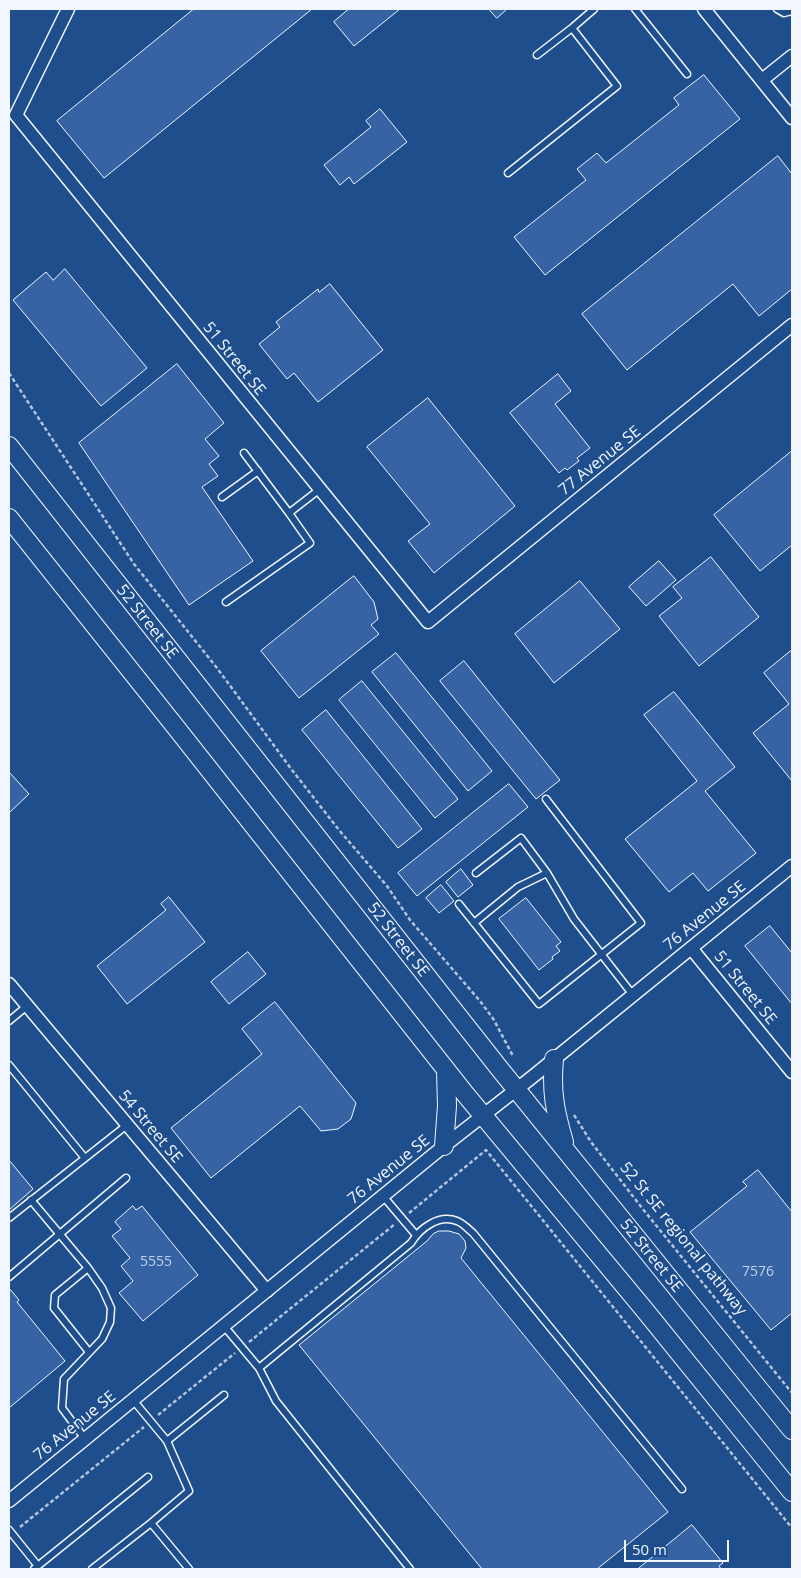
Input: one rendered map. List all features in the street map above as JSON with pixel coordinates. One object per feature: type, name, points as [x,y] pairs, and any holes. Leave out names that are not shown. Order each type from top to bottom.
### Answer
[{"type":"main road","name":"52 Street SE","points":[[9,446],[516,1089],[792,1430]]},
{"type":"main road","points":[[9,518],[446,1070],[792,1492]]},
{"type":"main road","points":[[554,1059],[552,1078],[555,1112],[567,1152]]},
{"type":"main road","points":[[444,1146],[447,1106],[446,1070]]},
{"type":"street","name":"51 Street SE","points":[[68,9],[16,115],[428,622]]},
{"type":"street","points":[[704,9],[792,118]]},
{"type":"street","points":[[762,80],[792,56]]},
{"type":"street","name":"77 Avenue SE","points":[[428,622],[792,325]]},
{"type":"street","name":"76 Avenue SE","points":[[9,1501],[444,1146],[792,866]]},
{"type":"street","name":"51 Street SE","points":[[691,948],[792,1072]]},
{"type":"street","name":"54 Street SE","points":[[9,984],[267,1291]]},
{"type":"lane","points":[[537,55],[594,9]]},
{"type":"lane","points":[[635,9],[687,74]]},
{"type":"lane","points":[[776,9],[784,13],[792,11]]},
{"type":"lane","points":[[508,173],[617,86],[572,28]]},
{"type":"lane","points":[[226,602],[310,543],[244,452]]},
{"type":"lane","points":[[222,497],[258,471]]},
{"type":"lane","points":[[289,513],[320,489]]},
{"type":"lane","points":[[459,904],[539,1004],[642,923],[546,799]]},
{"type":"lane","points":[[476,873],[521,838],[547,873],[574,919],[633,995]]},
{"type":"lane","points":[[474,923],[518,886],[547,873]]},
{"type":"lane","points":[[9,1021],[26,1006]]},
{"type":"lane","points":[[9,1066],[84,1157]]},
{"type":"lane","points":[[9,1218],[127,1125]]},
{"type":"lane","points":[[9,1277],[126,1178]]},
{"type":"lane","points":[[383,1196],[416,1235]]},
{"type":"lane","points":[[32,1200],[88,1268],[102,1288],[111,1308],[110,1322],[102,1338],[64,1380],[62,1408],[85,1439]]},
{"type":"lane","points":[[259,1368],[411,1243],[416,1235],[429,1224],[444,1219],[458,1221],[473,1233],[682,1489]]},
{"type":"lane","points":[[88,1268],[55,1295],[54,1308],[89,1352]]},
{"type":"lane","points":[[224,1326],[259,1368],[276,1401],[410,1569]]},
{"type":"lane","points":[[167,1441],[224,1396]]},
{"type":"lane","points":[[92,1569],[189,1491],[167,1441],[133,1400]]},
{"type":"lane","points":[[9,1530],[36,1567],[148,1477]]},
{"type":"lane","points":[[151,1523],[189,1569]]},
{"type":"path","points":[[9,373],[134,564],[217,668],[316,800],[387,886],[410,920],[480,1001],[494,1020],[513,1056]]},
{"type":"path","name":"52 St SE regional pathway","points":[[572,1110],[591,1142],[792,1393]]},
{"type":"path","points":[[486,1150],[792,1528]]},
{"type":"building","points":[[194,9],[312,9],[104,178],[57,121]]},
{"type":"building","points":[[349,9],[400,9],[354,46],[334,22]]},
{"type":"building","points":[[489,9],[507,9],[497,18]]},
{"type":"building","points":[[704,75],[740,119],[545,275],[514,237],[586,180],[577,169],[597,153],[606,163],[679,105],[674,98]]},
{"type":"building","points":[[380,109],[407,142],[354,184],[349,177],[340,185],[324,165],[371,127],[366,121]]},
{"type":"building","points":[[778,156],[792,174],[792,289],[759,316],[733,284],[627,370],[582,314]]},
{"type":"building","points":[[65,269],[147,368],[101,406],[13,300],[46,272],[53,280]]},
{"type":"building","points":[[330,284],[383,350],[318,402],[294,373],[287,379],[259,344],[280,327],[276,322],[318,289],[319,292]]},
{"type":"building","points":[[177,364],[224,423],[205,439],[219,456],[209,464],[218,476],[202,487],[253,561],[189,605],[79,443]]},
{"type":"building","points":[[558,374],[571,391],[555,404],[590,448],[577,458],[579,461],[567,470],[565,468],[559,473],[510,413]]},
{"type":"building","points":[[428,398],[515,506],[434,573],[408,541],[430,524],[367,447]]},
{"type":"building","points":[[792,451],[792,545],[760,571],[714,515]]},
{"type":"building","points":[[711,557],[759,617],[699,666],[659,616],[682,598],[673,587]]},
{"type":"building","points":[[659,561],[676,580],[646,606],[629,587]]},
{"type":"building","points":[[354,576],[374,602],[378,619],[371,625],[379,634],[299,698],[261,651]]},
{"type":"building","points":[[580,581],[620,629],[554,683],[515,634]]},
{"type":"building","points":[[792,650],[792,781],[753,733],[789,704],[764,673]]},
{"type":"building","points":[[396,653],[492,771],[468,791],[372,672]]},
{"type":"building","points":[[464,661],[560,780],[536,799],[440,681]]},
{"type":"building","points":[[362,681],[458,799],[435,818],[339,700]]},
{"type":"building","points":[[674,692],[735,767],[705,791],[756,853],[708,891],[693,873],[669,892],[625,839],[697,781],[644,715]]},
{"type":"building","points":[[326,710],[422,829],[398,848],[302,730]]},
{"type":"building","points":[[9,772],[29,794],[9,813]]},
{"type":"building","points":[[509,784],[528,807],[417,896],[398,873]]},
{"type":"building","points":[[461,869],[473,885],[458,897],[446,882]]},
{"type":"building","points":[[441,885],[454,901],[439,913],[426,898]]},
{"type":"building","points":[[169,897],[205,942],[127,1004],[97,966],[166,910],[161,904]]},
{"type":"building","points":[[526,898],[561,942],[556,946],[560,951],[539,970],[499,919]]},
{"type":"building","points":[[770,926],[792,953],[792,1004],[745,946]]},
{"type":"building","points":[[248,952],[266,974],[229,1004],[211,982]]},
{"type":"building","points":[[275,1002],[356,1103],[351,1119],[338,1129],[321,1131],[300,1106],[211,1178],[171,1128],[262,1054],[242,1029]]},
{"type":"building","points":[[9,1160],[33,1189],[9,1210]]},
{"type":"building","points":[[758,1170],[792,1212],[792,1313],[771,1330],[690,1232],[747,1186],[743,1182]]},
{"type":"building","points":[[133,1206],[136,1210],[142,1206],[198,1275],[143,1321],[119,1293],[133,1281],[121,1266],[130,1258],[112,1236],[121,1229],[115,1222]]},
{"type":"building","points":[[439,1231],[459,1234],[465,1241],[466,1248],[461,1258],[668,1512],[597,1569],[482,1569],[299,1345]]},
{"type":"building","points":[[9,1288],[19,1300],[17,1302],[65,1361],[9,1408]]},
{"type":"building","points":[[692,1525],[723,1563],[719,1566],[721,1569],[638,1569]]}]
